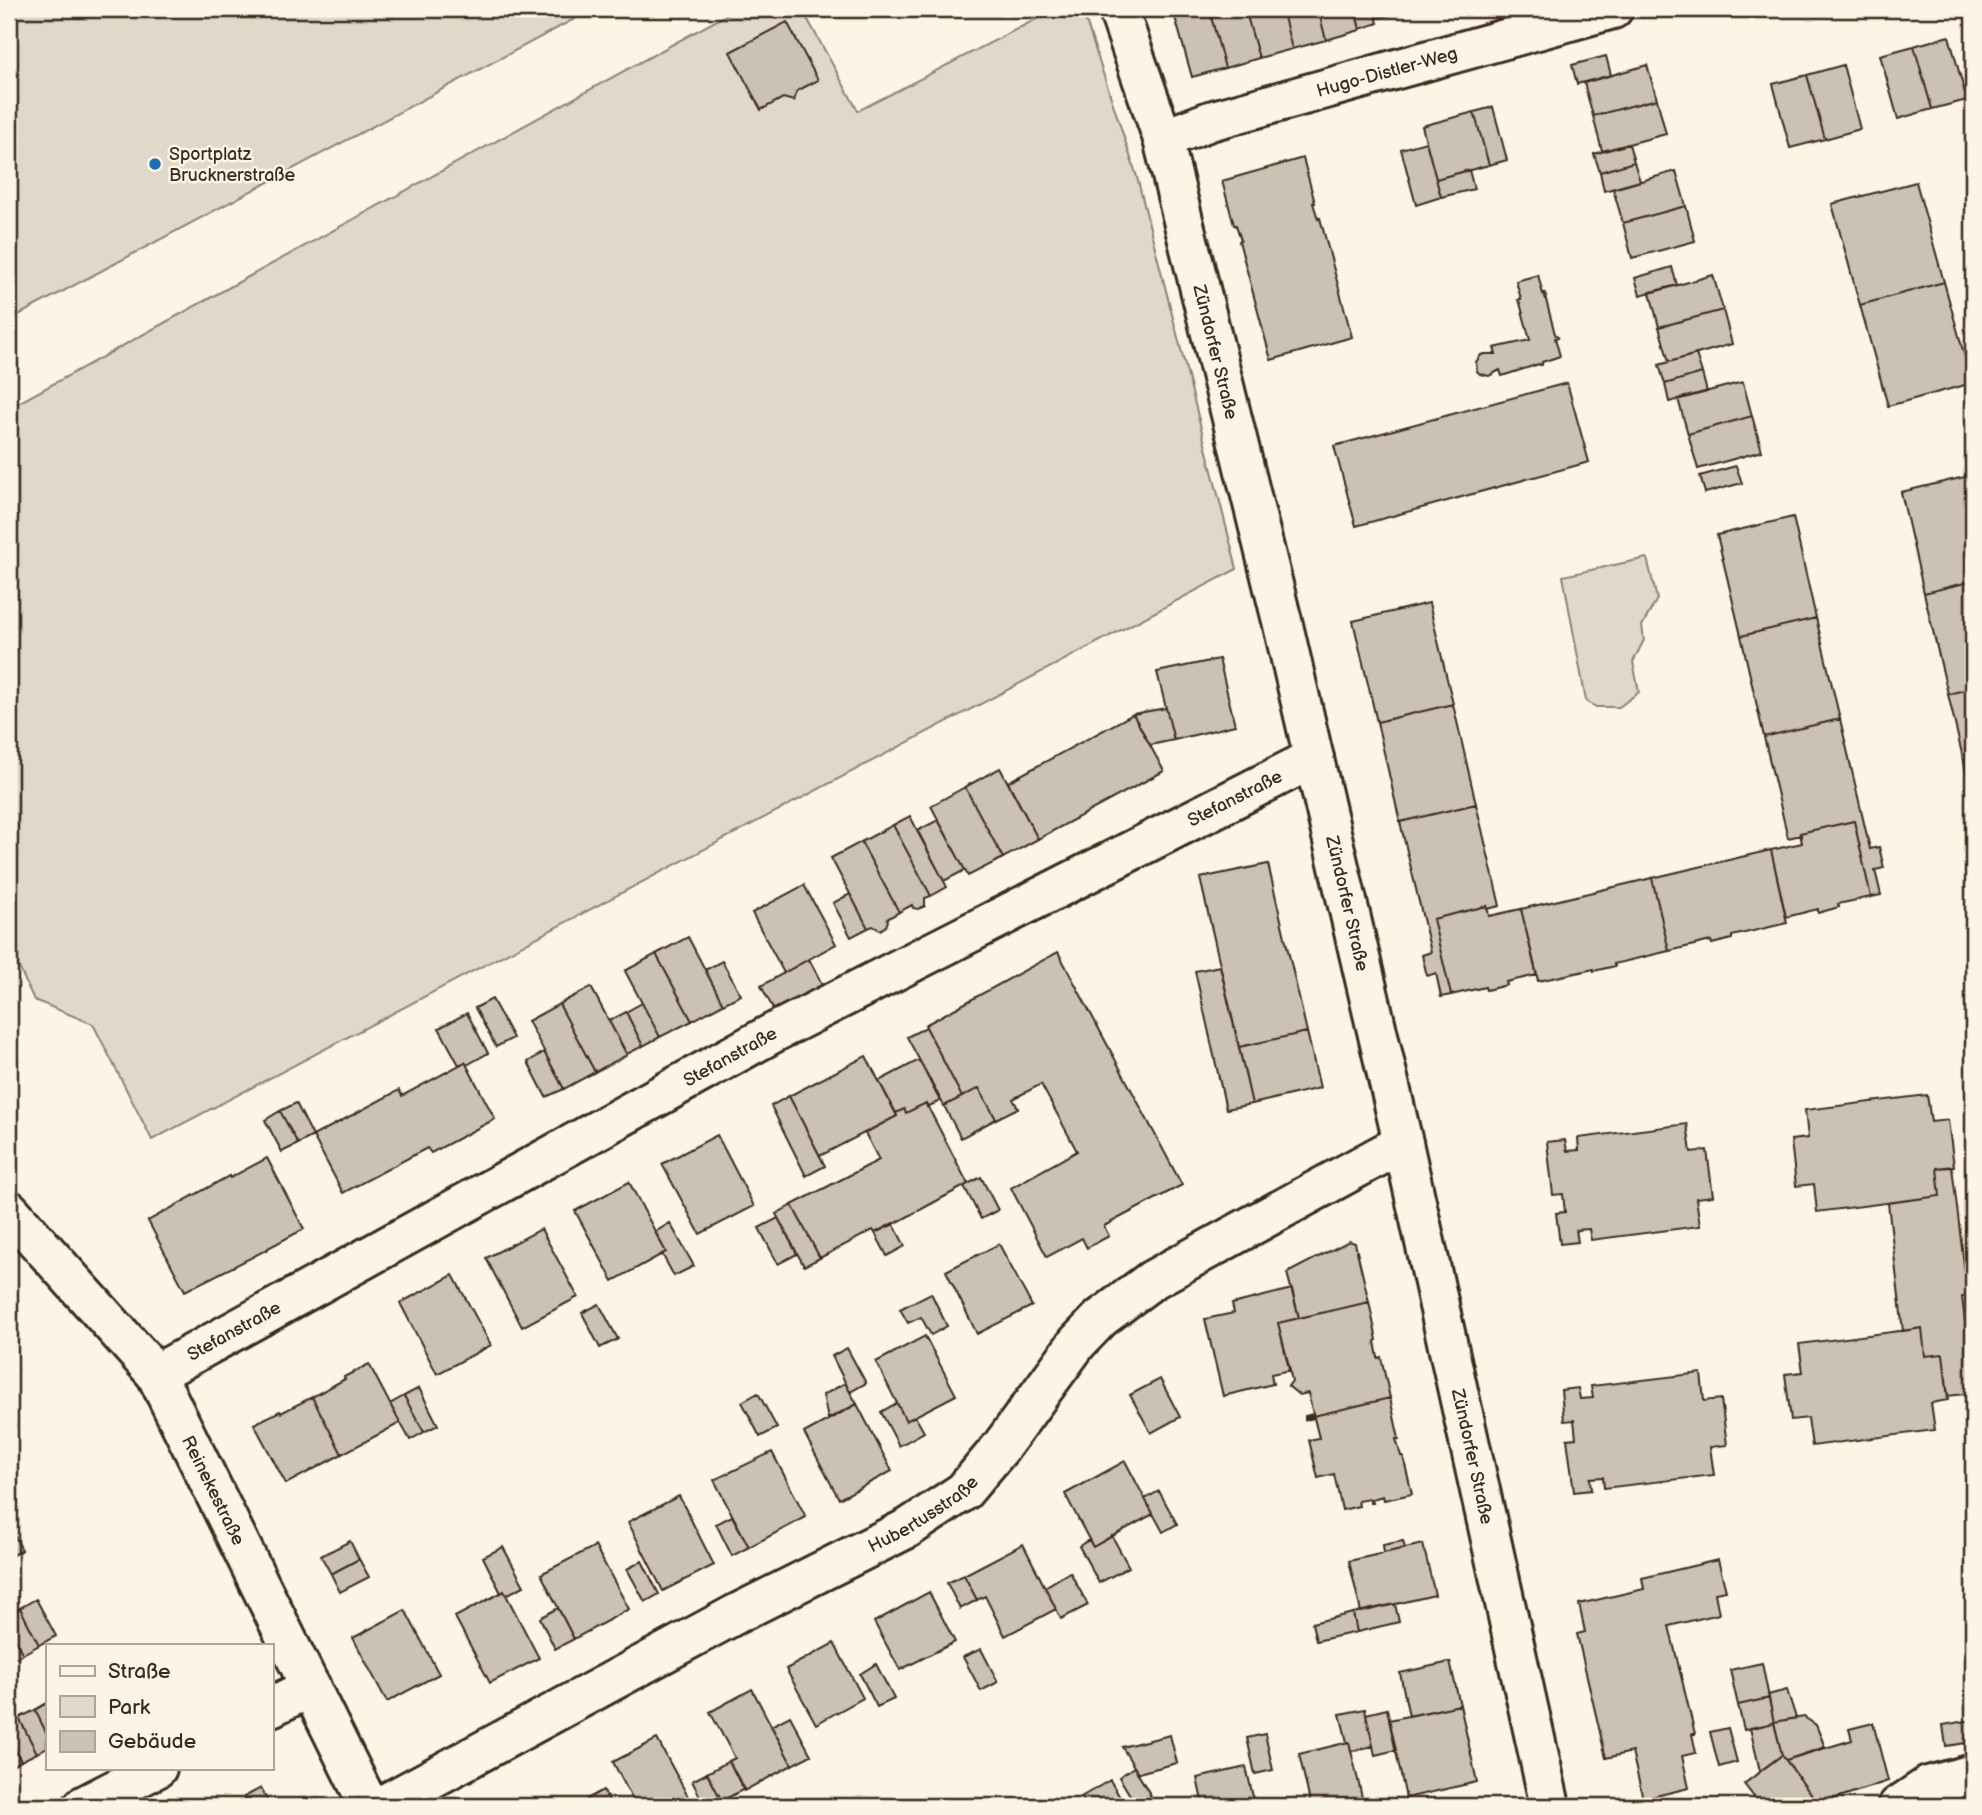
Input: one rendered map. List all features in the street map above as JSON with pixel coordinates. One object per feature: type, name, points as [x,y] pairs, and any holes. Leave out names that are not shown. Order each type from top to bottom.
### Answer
[{"type":"street","name":"Zündorfer Straße","points":[[1118,9],[1163,139],[1274,586],[1403,1143],[1550,1806]]},
{"type":"street","name":"Hugo-Distler-Weg","points":[[1163,139],[1210,121],[1613,9]]},
{"type":"street","name":"Stefanstraße","points":[[156,1374],[773,1033],[1314,758]]},
{"type":"street","name":"Hubertusstraße","points":[[381,1806],[736,1614],[908,1528],[964,1491],[1001,1447],[1077,1343],[1101,1318],[1152,1280],[1403,1143]]},
{"type":"street","name":"Reinekestraße","points":[[9,1210],[156,1374],[369,1806]]},
{"type":"street","points":[[273,1706],[310,1687]]},
{"type":"street","points":[[83,1806],[153,1770]]},
{"type":"street","points":[[1900,1805],[1928,1786],[1973,1774]]},
{"type":"green space","name":"Sportplatz Brucknerstraße","points":[[9,9],[593,9],[9,320]]},
{"type":"green space","points":[[737,9],[802,9],[858,111],[1056,9],[1082,9],[1137,177],[1237,569],[152,1140],[93,1024],[34,1000],[9,946],[9,408]]},
{"type":"green space","points":[[1647,558],[1657,599],[1642,626],[1644,640],[1633,662],[1639,692],[1619,707],[1596,707],[1586,701],[1563,576]]},
{"type":"building","points":[[1209,9],[1225,68],[1192,77],[1173,10]]},
{"type":"building","points":[[1209,9],[1245,9],[1259,58],[1225,68]]},
{"type":"building","points":[[1245,9],[1282,9],[1292,49],[1259,58]]},
{"type":"building","points":[[1282,9],[1318,9],[1326,40],[1292,49]]},
{"type":"building","points":[[1318,9],[1355,9],[1360,30],[1326,40]]},
{"type":"building","points":[[1355,9],[1374,9],[1378,23],[1360,29]]},
{"type":"building","points":[[1374,9],[1393,9],[1395,14],[1377,18]]},
{"type":"building","points":[[787,22],[818,80],[797,91],[794,101],[783,98],[761,110],[730,52]]},
{"type":"building","points":[[1949,36],[1967,100],[1932,109],[1914,46]]},
{"type":"building","points":[[1914,46],[1932,109],[1898,119],[1880,55]]},
{"type":"building","points":[[1606,56],[1611,75],[1577,84],[1572,65]]},
{"type":"building","points":[[1647,65],[1657,99],[1593,116],[1584,83]]},
{"type":"building","points":[[1843,65],[1860,129],[1825,139],[1807,75]]},
{"type":"building","points":[[1807,75],[1825,139],[1790,148],[1773,84]]},
{"type":"building","points":[[1657,99],[1666,134],[1602,151],[1593,116]]},
{"type":"building","points":[[1493,107],[1507,160],[1489,165],[1474,112]]},
{"type":"building","points":[[1474,112],[1489,165],[1436,179],[1422,126]]},
{"type":"building","points":[[1426,142],[1441,197],[1416,205],[1401,149]]},
{"type":"building","points":[[1629,144],[1634,162],[1600,172],[1594,154]]},
{"type":"building","points":[[1303,158],[1313,203],[1318,219],[1320,218],[1352,337],[1271,360],[1239,241],[1241,240],[1222,181]]},
{"type":"building","points":[[1634,162],[1640,181],[1604,191],[1600,172]]},
{"type":"building","points":[[1469,170],[1474,189],[1441,197],[1436,179]]},
{"type":"building","points":[[1676,171],[1686,206],[1623,223],[1613,189]]},
{"type":"building","points":[[1916,182],[1944,282],[1860,305],[1832,204]]},
{"type":"building","points":[[1686,206],[1695,241],[1632,258],[1623,223]]},
{"type":"building","points":[[1672,267],[1677,285],[1640,295],[1635,278]]},
{"type":"building","points":[[1538,275],[1558,337],[1555,338],[1560,356],[1542,362],[1542,365],[1502,376],[1500,370],[1489,376],[1480,374],[1476,362],[1481,355],[1496,354],[1494,348],[1530,340],[1518,300],[1521,299],[1516,281]]},
{"type":"building","points":[[1713,275],[1723,310],[1659,327],[1650,293]]},
{"type":"building","points":[[1944,282],[1972,383],[1888,406],[1860,305]]},
{"type":"building","points":[[1723,310],[1732,344],[1669,362],[1659,327]]},
{"type":"building","points":[[1696,354],[1702,373],[1665,384],[1659,365]]},
{"type":"building","points":[[1702,373],[1707,392],[1669,402],[1665,384]]},
{"type":"building","points":[[1743,382],[1752,416],[1688,434],[1678,399]]},
{"type":"building","points":[[1567,383],[1589,462],[1356,526],[1334,446]]},
{"type":"building","points":[[1752,416],[1762,451],[1698,469],[1688,434]]},
{"type":"building","points":[[1736,466],[1742,483],[1705,493],[1700,476]]},
{"type":"building","points":[[1973,475],[1973,581],[1924,593],[1901,492]]},
{"type":"building","points":[[1793,517],[1816,618],[1741,636],[1717,535]]},
{"type":"building","points":[[1973,581],[1973,688],[1948,694],[1924,593]]},
{"type":"building","points":[[1429,603],[1453,704],[1377,722],[1353,621]]},
{"type":"building","points":[[1816,618],[1840,719],[1764,737],[1741,636]]},
{"type":"building","points":[[1219,659],[1235,725],[1174,740],[1157,672]]},
{"type":"building","points":[[1973,688],[1973,801],[1948,694]]},
{"type":"building","points":[[1453,704],[1476,804],[1400,822],[1377,722]]},
{"type":"building","points":[[1166,708],[1174,740],[1150,745],[1133,714]]},
{"type":"building","points":[[1133,714],[1164,771],[1038,839],[1008,782]]},
{"type":"building","points":[[1840,719],[1870,849],[1879,847],[1884,868],[1875,870],[1881,895],[1871,897],[1854,821],[1788,838],[1764,737]]},
{"type":"building","points":[[1000,768],[1038,839],[1003,858],[965,787]]},
{"type":"building","points":[[965,787],[1003,858],[968,876],[931,806]]},
{"type":"building","points":[[1476,804],[1500,906],[1487,909],[1487,906],[1433,919],[1451,995],[1441,997],[1436,973],[1427,976],[1422,955],[1431,952],[1400,822]]},
{"type":"building","points":[[910,816],[947,887],[931,896],[893,825]]},
{"type":"building","points":[[938,820],[965,870],[944,881],[917,831]]},
{"type":"building","points":[[1854,821],[1871,897],[1838,904],[1839,907],[1818,913],[1818,909],[1786,917],[1771,850],[1802,843],[1800,833]]},
{"type":"building","points":[[893,825],[931,896],[925,898],[925,906],[918,909],[912,905],[899,912],[861,842]]},
{"type":"building","points":[[861,842],[899,912],[887,919],[886,926],[880,930],[873,926],[868,928],[831,858]]},
{"type":"building","points":[[1771,850],[1787,923],[1732,936],[1732,939],[1712,944],[1711,941],[1669,951],[1652,878]]},
{"type":"building","points":[[1268,864],[1307,1032],[1239,1047],[1200,878]]},
{"type":"building","points":[[1652,878],[1669,951],[1594,971],[1538,981],[1521,909]]},
{"type":"building","points":[[804,885],[836,944],[784,973],[752,913]]},
{"type":"building","points":[[850,894],[868,928],[851,937],[833,903]]},
{"type":"building","points":[[1487,906],[1489,916],[1521,909],[1537,975],[1486,990],[1485,987],[1451,995],[1433,919]]},
{"type":"building","points":[[688,937],[723,1004],[692,1021],[656,954]]},
{"type":"building","points":[[1058,952],[1182,1185],[1104,1226],[1109,1236],[1087,1248],[1082,1238],[1047,1257],[1011,1188],[1077,1151],[1041,1084],[1013,1099],[1018,1108],[996,1119],[979,1088],[962,1097],[925,1025]]},
{"type":"building","points":[[656,954],[692,1021],[660,1037],[625,971]]},
{"type":"building","points":[[809,959],[824,988],[776,1014],[761,986]]},
{"type":"building","points":[[722,961],[741,995],[723,1004],[705,970]]},
{"type":"building","points":[[1220,966],[1252,1104],[1226,1109],[1195,971]]},
{"type":"building","points":[[591,987],[627,1055],[595,1072],[559,1004]]},
{"type":"building","points":[[492,999],[513,1038],[496,1047],[475,1008]]},
{"type":"building","points":[[642,1003],[660,1037],[643,1046],[626,1012]]},
{"type":"building","points":[[559,1004],[595,1072],[564,1089],[528,1021]]},
{"type":"building","points":[[626,1012],[643,1046],[627,1054],[609,1021]]},
{"type":"building","points":[[467,1013],[488,1053],[467,1065],[465,1062],[459,1065],[439,1028]]},
{"type":"building","points":[[926,1027],[962,1097],[944,1106],[907,1037]]},
{"type":"building","points":[[1307,1032],[1320,1088],[1252,1104],[1239,1047]]},
{"type":"building","points":[[544,1052],[564,1089],[546,1097],[528,1062]]},
{"type":"building","points":[[866,1056],[897,1116],[820,1156],[789,1096]]},
{"type":"building","points":[[919,1060],[940,1101],[927,1107],[926,1103],[906,1113],[904,1109],[896,1113],[879,1081]]},
{"type":"building","points":[[465,1062],[495,1119],[431,1153],[427,1148],[343,1193],[313,1136],[399,1090],[402,1096]]},
{"type":"building","points":[[979,1088],[996,1119],[961,1138],[944,1106]]},
{"type":"building","points":[[1927,1095],[1931,1122],[1948,1120],[1954,1166],[1937,1168],[1940,1196],[1817,1212],[1814,1184],[1796,1186],[1791,1140],[1808,1138],[1805,1110]]},
{"type":"building","points":[[789,1096],[825,1166],[806,1176],[771,1106]]},
{"type":"building","points":[[296,1103],[313,1136],[298,1144],[280,1111]]},
{"type":"building","points":[[926,1103],[968,1184],[894,1224],[875,1233],[873,1230],[820,1258],[792,1205],[879,1160],[865,1133],[897,1116],[896,1113],[904,1109],[906,1113]]},
{"type":"building","points":[[280,1111],[298,1144],[282,1152],[265,1120]]},
{"type":"building","points":[[1687,1124],[1691,1152],[1707,1150],[1713,1196],[1696,1198],[1700,1226],[1591,1240],[1589,1229],[1576,1230],[1578,1242],[1560,1244],[1556,1213],[1565,1212],[1563,1194],[1553,1195],[1547,1142],[1565,1140],[1567,1151],[1579,1150],[1578,1138]]},
{"type":"building","points":[[717,1135],[754,1206],[700,1234],[662,1164]]},
{"type":"building","points":[[267,1158],[304,1229],[185,1291],[148,1221]]},
{"type":"building","points":[[1952,1167],[1968,1297],[1962,1297],[1968,1345],[1973,1344],[1973,1393],[1948,1396],[1943,1354],[1925,1356],[1922,1328],[1903,1331],[1888,1203],[1940,1196],[1937,1168]]},
{"type":"building","points":[[981,1177],[998,1210],[981,1219],[964,1186]]},
{"type":"building","points":[[629,1182],[666,1252],[613,1281],[575,1211]]},
{"type":"building","points":[[792,1205],[820,1258],[804,1266],[776,1214]]},
{"type":"building","points":[[778,1218],[797,1254],[778,1264],[759,1228]]},
{"type":"building","points":[[670,1223],[694,1266],[674,1276],[662,1254],[666,1252],[655,1232]]},
{"type":"building","points":[[893,1223],[905,1246],[887,1256],[875,1233]]},
{"type":"building","points":[[541,1229],[578,1297],[522,1327],[486,1258]]},
{"type":"building","points":[[1349,1241],[1355,1243],[1369,1302],[1299,1318],[1287,1273]]},
{"type":"building","points":[[999,1244],[1032,1306],[977,1334],[946,1271]]},
{"type":"building","points":[[453,1275],[491,1345],[437,1374],[400,1303]]},
{"type":"building","points":[[1292,1289],[1299,1318],[1278,1323],[1290,1370],[1271,1374],[1273,1384],[1223,1396],[1205,1319],[1234,1313],[1232,1304]]},
{"type":"building","points":[[931,1293],[947,1326],[931,1335],[921,1317],[908,1323],[900,1309]]},
{"type":"building","points":[[1369,1302],[1378,1358],[1381,1357],[1390,1398],[1305,1418],[1313,1414],[1308,1393],[1299,1395],[1288,1386],[1292,1381],[1278,1323]]},
{"type":"building","points":[[599,1304],[618,1339],[600,1348],[582,1313]]},
{"type":"building","points":[[1922,1328],[1925,1356],[1943,1354],[1948,1400],[1931,1403],[1935,1430],[1812,1446],[1808,1418],[1791,1420],[1785,1374],[1803,1372],[1799,1344]]},
{"type":"building","points":[[925,1336],[956,1395],[906,1421],[876,1362]]},
{"type":"building","points":[[847,1348],[866,1383],[850,1392],[832,1356]]},
{"type":"building","points":[[369,1364],[400,1423],[342,1454],[312,1397]]},
{"type":"building","points":[[1701,1373],[1704,1401],[1721,1399],[1727,1445],[1710,1447],[1714,1475],[1604,1488],[1603,1477],[1590,1478],[1591,1490],[1574,1492],[1567,1439],[1576,1438],[1574,1420],[1564,1421],[1561,1390],[1578,1388],[1580,1399],[1593,1398],[1591,1386]]},
{"type":"building","points":[[1160,1379],[1180,1417],[1151,1433],[1130,1395]]},
{"type":"building","points":[[845,1383],[857,1404],[828,1419],[823,1395]]},
{"type":"building","points":[[419,1388],[438,1425],[424,1432],[404,1396]]},
{"type":"building","points":[[758,1393],[777,1428],[760,1437],[742,1402]]},
{"type":"building","points":[[404,1396],[424,1432],[410,1440],[390,1404]]},
{"type":"building","points":[[312,1397],[342,1454],[286,1484],[254,1424]]},
{"type":"building","points":[[1390,1398],[1399,1439],[1396,1439],[1412,1494],[1384,1500],[1383,1496],[1372,1499],[1373,1503],[1370,1503],[1370,1499],[1358,1501],[1359,1506],[1342,1510],[1334,1474],[1318,1478],[1309,1440],[1319,1438],[1314,1418],[1305,1418]]},
{"type":"building","points":[[897,1403],[906,1421],[915,1416],[924,1432],[899,1446],[881,1412]]},
{"type":"building","points":[[857,1404],[892,1471],[839,1499],[804,1433]]},
{"type":"building","points":[[772,1452],[806,1517],[749,1547],[714,1480]]},
{"type":"building","points":[[1125,1461],[1153,1514],[1093,1547],[1065,1494]]},
{"type":"building","points":[[1159,1491],[1177,1524],[1163,1532],[1145,1499]]},
{"type":"building","points":[[679,1496],[714,1565],[663,1591],[628,1522]]},
{"type":"building","points":[[732,1516],[749,1547],[732,1556],[716,1524]]},
{"type":"building","points":[[9,1525],[22,1550],[9,1557]]},
{"type":"building","points":[[1112,1536],[1129,1567],[1099,1583],[1079,1546],[1089,1540],[1093,1547]]},
{"type":"building","points":[[350,1541],[359,1559],[331,1574],[321,1556]]},
{"type":"building","points":[[1403,1541],[1405,1548],[1384,1553],[1383,1545]]},
{"type":"building","points":[[1023,1544],[1056,1609],[1005,1636],[985,1596],[977,1600],[964,1575]]},
{"type":"building","points":[[1423,1544],[1435,1595],[1361,1612],[1349,1561]]},
{"type":"building","points":[[595,1546],[629,1609],[574,1639],[541,1574]]},
{"type":"building","points":[[503,1547],[524,1586],[506,1595],[504,1591],[501,1593],[483,1557]]},
{"type":"building","points":[[359,1559],[369,1577],[340,1592],[331,1574]]},
{"type":"building","points":[[1718,1560],[1726,1591],[1715,1593],[1719,1614],[1669,1626],[1695,1734],[1692,1734],[1696,1753],[1682,1756],[1689,1788],[1643,1799],[1632,1752],[1606,1758],[1577,1634],[1585,1632],[1579,1604],[1644,1589],[1642,1578]]},
{"type":"building","points":[[642,1561],[659,1594],[645,1602],[627,1569]]},
{"type":"building","points":[[1070,1572],[1088,1605],[1061,1619],[1045,1587]]},
{"type":"building","points":[[964,1575],[977,1600],[960,1609],[947,1583]]},
{"type":"building","points":[[504,1591],[539,1658],[490,1683],[455,1617]]},
{"type":"building","points":[[929,1592],[955,1642],[900,1670],[874,1622]]},
{"type":"building","points":[[36,1599],[56,1636],[39,1645],[20,1608]]},
{"type":"building","points":[[1395,1604],[1399,1622],[1357,1632],[1353,1613]]},
{"type":"building","points":[[20,1608],[39,1645],[23,1654],[9,1629],[9,1614]]},
{"type":"building","points":[[558,1608],[574,1639],[555,1649],[540,1618]]},
{"type":"building","points":[[405,1610],[439,1674],[387,1702],[353,1638]]},
{"type":"building","points":[[1353,1613],[1357,1632],[1316,1641],[1312,1623]]},
{"type":"building","points":[[9,1629],[23,1654],[9,1661]]},
{"type":"building","points":[[834,1643],[863,1698],[816,1724],[786,1669]]},
{"type":"building","points":[[981,1649],[998,1682],[981,1691],[963,1657]]},
{"type":"building","points":[[1450,1662],[1460,1705],[1409,1716],[1400,1673]]},
{"type":"building","points":[[1762,1663],[1769,1698],[1738,1705],[1730,1670]]},
{"type":"building","points":[[876,1664],[894,1699],[877,1707],[860,1674]]},
{"type":"building","points":[[752,1689],[792,1765],[744,1791],[729,1761],[735,1758],[710,1712]]},
{"type":"building","points":[[1787,1690],[1796,1718],[1774,1722],[1768,1695]]},
{"type":"building","points":[[1769,1698],[1774,1723],[1744,1730],[1738,1705]]},
{"type":"building","points":[[46,1704],[46,1732],[35,1710]]},
{"type":"building","points":[[1460,1705],[1477,1782],[1406,1798],[1389,1720]]},
{"type":"building","points":[[1365,1709],[1373,1746],[1351,1751],[1340,1714]]},
{"type":"building","points":[[1387,1709],[1396,1750],[1375,1755],[1366,1714]]},
{"type":"building","points":[[35,1710],[46,1732],[46,1748],[37,1753],[19,1718]]},
{"type":"building","points":[[790,1716],[811,1755],[792,1765],[771,1726]]},
{"type":"building","points":[[1804,1717],[1816,1725],[1825,1747],[1786,1760],[1782,1755],[1774,1722]]},
{"type":"building","points":[[19,1718],[37,1753],[21,1761],[9,1738],[9,1723]]},
{"type":"building","points":[[1973,1720],[1973,1742],[1946,1746],[1943,1725]]},
{"type":"building","points":[[1774,1723],[1782,1755],[1760,1771],[1750,1728]]},
{"type":"building","points":[[1873,1723],[1888,1781],[1818,1804],[1786,1760],[1852,1740],[1849,1729]]},
{"type":"building","points":[[1728,1728],[1737,1762],[1719,1767],[1710,1732]]},
{"type":"building","points":[[1265,1734],[1273,1770],[1255,1774],[1247,1738]]},
{"type":"building","points":[[1170,1735],[1177,1763],[1138,1773],[1122,1747]]},
{"type":"building","points":[[9,1738],[21,1761],[9,1768]]},
{"type":"building","points":[[657,1739],[691,1802],[684,1806],[636,1806],[613,1762]]},
{"type":"building","points":[[1349,1742],[1364,1806],[1311,1806],[1299,1754]]},
{"type":"building","points":[[1782,1755],[1816,1801],[1809,1806],[1761,1806],[1744,1784]]},
{"type":"building","points":[[729,1761],[744,1789],[722,1801],[707,1773]]},
{"type":"building","points":[[1134,1767],[1151,1796],[1136,1805],[1119,1777]]},
{"type":"building","points":[[1246,1767],[1253,1806],[1203,1806],[1197,1778]]},
{"type":"building","points":[[707,1773],[722,1801],[711,1806],[705,1806],[692,1781]]},
{"type":"building","points":[[1110,1780],[1125,1806],[1087,1806],[1081,1797]]},
{"type":"building","points":[[261,1788],[270,1806],[249,1806],[244,1797]]},
{"type":"building","points":[[603,1790],[612,1806],[591,1806],[587,1799]]},
{"type":"place","name":"Sportplatz Brucknerstraße","points":[[155,164]]}]
